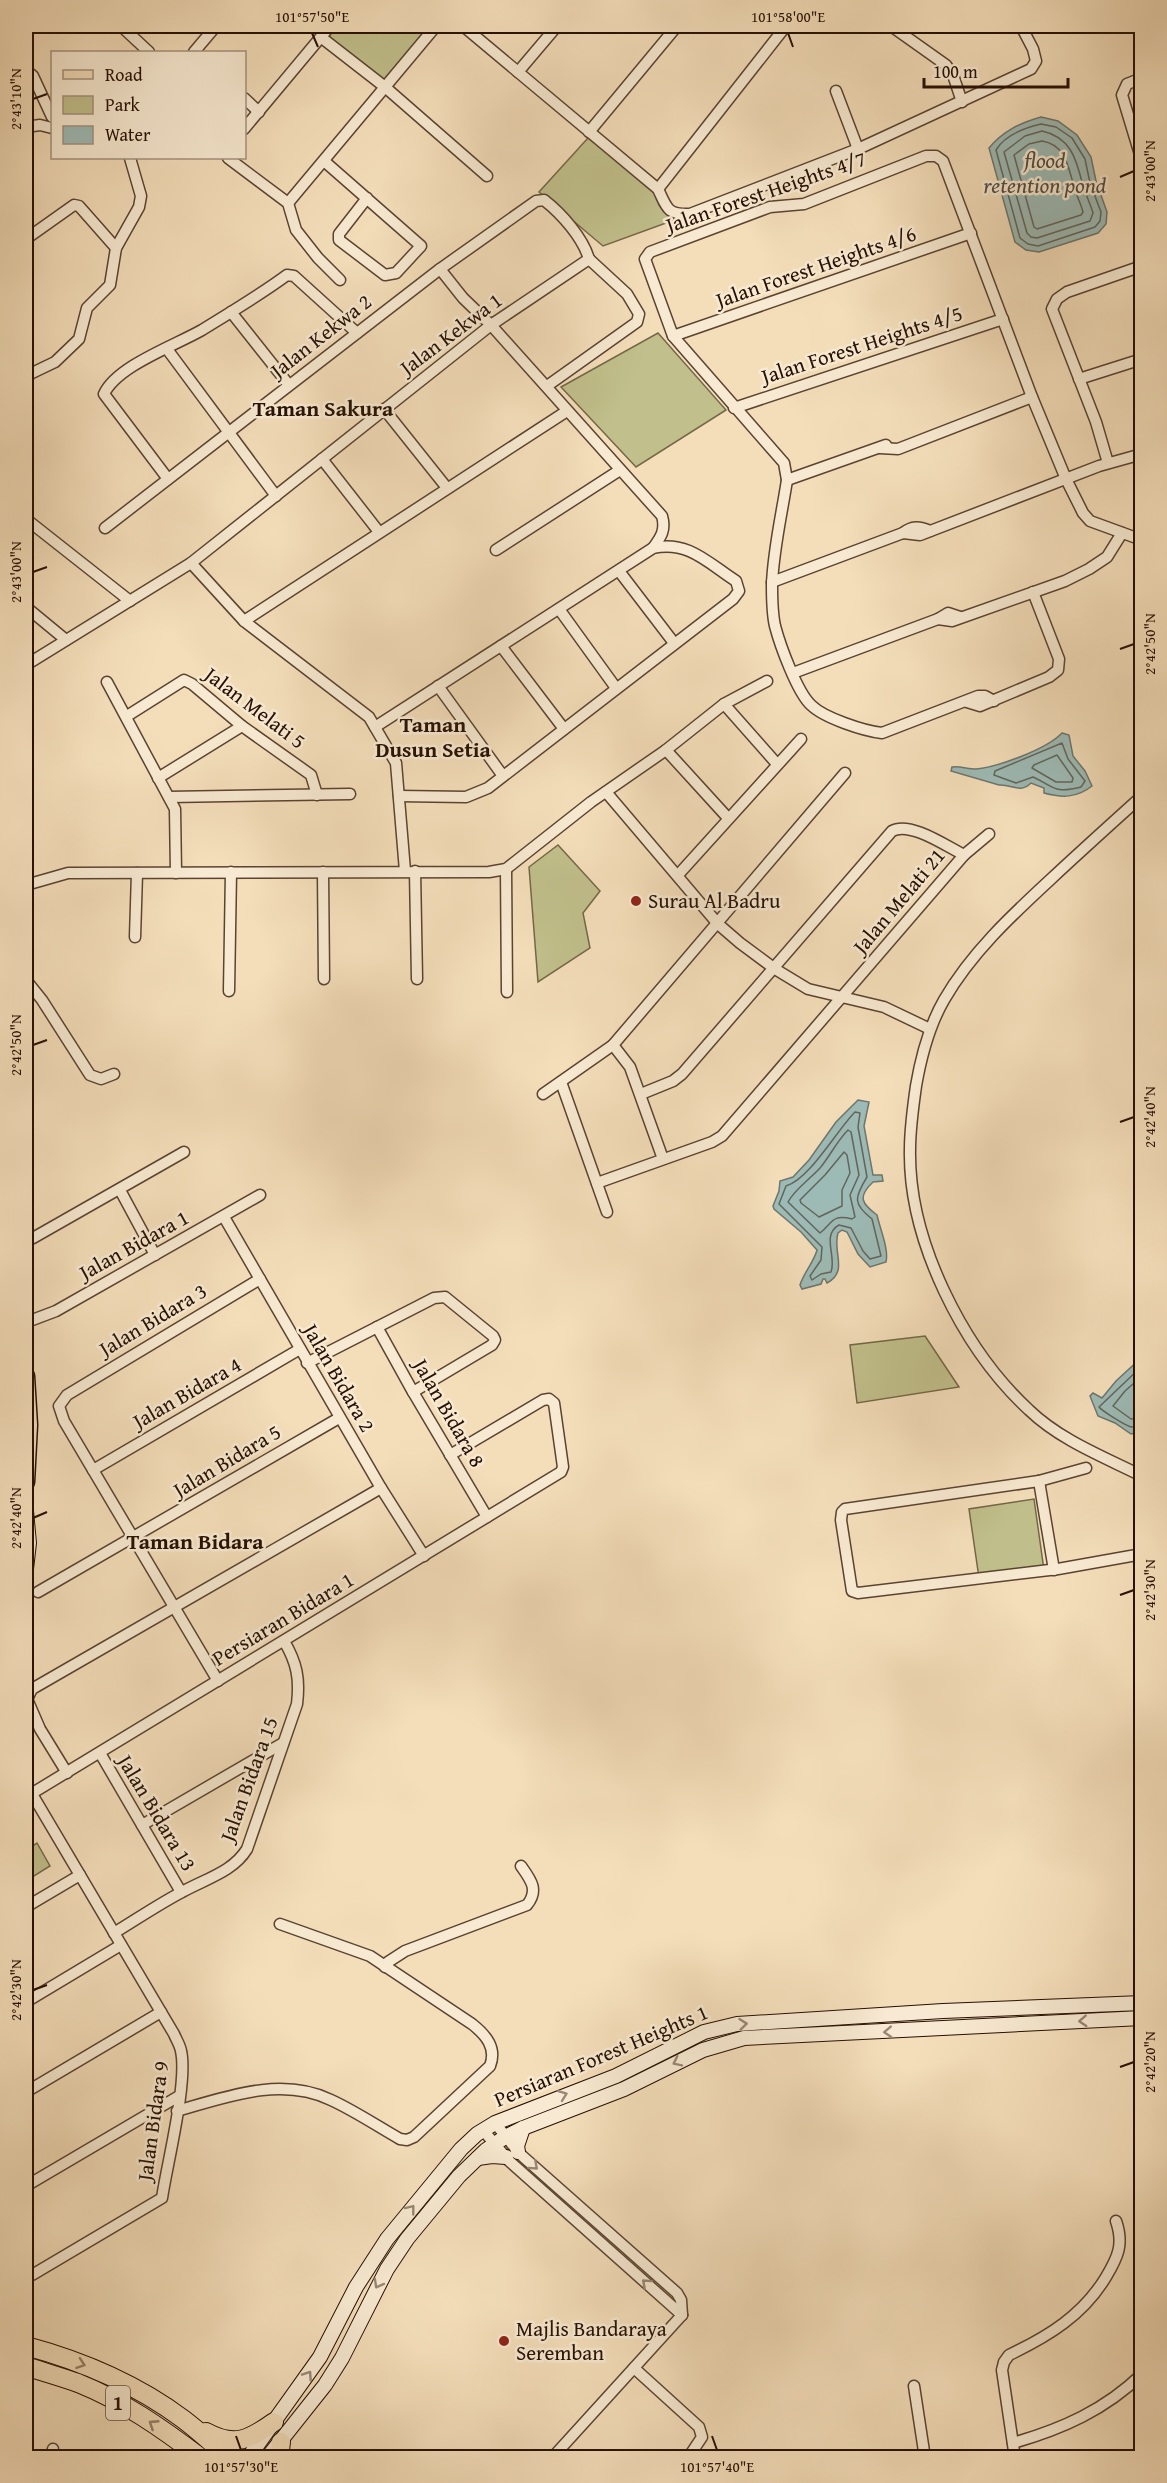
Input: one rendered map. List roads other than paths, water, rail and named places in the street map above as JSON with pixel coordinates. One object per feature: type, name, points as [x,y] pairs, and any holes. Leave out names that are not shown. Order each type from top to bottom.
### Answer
[{"type":"highway","name":"1","points":[[26,2346],[96,2369],[131,2385],[184,2420],[229,2457]]},
{"type":"highway","name":"1","points":[[26,2366],[78,2383],[113,2400],[140,2415],[201,2457]]},
{"type":"highway","points":[[184,2420],[214,2436],[235,2441],[250,2439],[274,2422]]},
{"type":"main road","points":[[26,1376],[29,1425],[26,1482]]},
{"type":"street","points":[[121,26],[148,51]]},
{"type":"street","points":[[197,51],[216,26]]},
{"type":"street","points":[[246,127],[330,26]]},
{"type":"street","points":[[288,203],[435,26]]},
{"type":"street","points":[[463,26],[658,189],[669,211],[677,215],[690,214],[858,149],[1031,69],[1036,61],[1033,49],[1021,26]]},
{"type":"street","points":[[518,72],[557,26]]},
{"type":"street","points":[[589,132],[677,26]]},
{"type":"street","points":[[658,189],[786,26]]},
{"type":"street","points":[[891,26],[946,65],[962,102]]},
{"type":"street","points":[[322,38],[385,87],[487,176]]},
{"type":"street","points":[[26,70],[33,76],[51,115]]},
{"type":"street","points":[[1142,78],[1127,84],[1122,95],[1123,105],[1142,161]]},
{"type":"street","points":[[836,91],[858,149]]},
{"type":"street","points":[[246,100],[259,112]]},
{"type":"street","points":[[26,127],[40,125],[51,128]]},
{"type":"street","name":"Jalan Forest Heights 4/7","points":[[673,336],[645,259],[650,252],[770,207],[804,204],[926,156],[936,156],[943,161],[970,233]]},
{"type":"street","points":[[26,380],[30,374],[55,362],[79,339],[87,308],[110,285],[116,248],[139,207],[141,196],[129,159]]},
{"type":"street","points":[[229,159],[288,203],[296,230],[318,258],[340,280]]},
{"type":"street","points":[[324,161],[367,198],[421,246],[396,273],[385,275],[339,240],[339,234],[367,198]]},
{"type":"street","name":"Jalan Kekwa 2","points":[[105,528],[440,269],[536,201],[544,200],[552,206],[585,246],[589,259]]},
{"type":"street","points":[[26,239],[74,205],[79,206],[116,248]]},
{"type":"street","points":[[970,233],[1032,397],[1066,479],[1090,521],[1142,540]]},
{"type":"street","name":"Jalan Forest Heights 4/6","points":[[673,336],[970,233]]},
{"type":"street","points":[[546,386],[637,322],[639,314],[627,294],[589,259]]},
{"type":"street","name":"Jalan Kekwa 1","points":[[26,664],[191,563],[491,325],[589,259]]},
{"type":"street","points":[[1104,465],[1096,422],[1052,309],[1056,299],[1067,292],[1142,266]]},
{"type":"street","points":[[375,727],[620,571],[653,548],[662,535],[665,525],[662,516],[491,325],[463,298],[440,269]]},
{"type":"street","points":[[168,479],[104,394],[108,385],[120,374],[231,312],[287,275],[294,276],[357,333]]},
{"type":"street","points":[[231,312],[289,385]]},
{"type":"street","name":"Jalan Forest Heights 4/5","points":[[735,408],[1003,319]]},
{"type":"street","points":[[673,336],[784,463],[788,480],[772,582],[776,626],[803,695],[817,711],[868,731],[882,733],[978,696],[985,696],[994,701],[1049,677],[1058,670],[1059,659],[1033,592]]},
{"type":"street","points":[[167,349],[276,496]]},
{"type":"street","points":[[1079,379],[1142,359]]},
{"type":"street","points":[[788,480],[891,443],[903,446],[1032,397]]},
{"type":"street","points":[[384,410],[447,488]]},
{"type":"street","points":[[244,621],[567,411]]},
{"type":"street","points":[[772,582],[911,528],[919,527],[930,531],[1104,465],[1142,454]]},
{"type":"street","points":[[322,459],[379,532]]},
{"type":"street","points":[[496,550],[620,470]]},
{"type":"street","points":[[26,519],[130,601]]},
{"type":"street","points":[[793,672],[938,619],[949,622],[1089,569],[1107,557],[1122,533]]},
{"type":"street","points":[[399,796],[466,797],[488,788],[733,599],[739,591],[736,581],[685,548],[669,544],[653,548]]},
{"type":"street","points":[[191,563],[244,621],[369,717],[396,763],[410,871],[417,979]]},
{"type":"street","points":[[620,571],[674,643]]},
{"type":"street","points":[[26,607],[66,640]]},
{"type":"street","points":[[559,609],[616,688]]},
{"type":"street","points":[[501,646],[564,729]]},
{"type":"street","name":"Jalan Melati 5","points":[[127,716],[184,680],[192,684],[242,726],[310,774],[317,795]]},
{"type":"street","points":[[26,885],[68,873],[489,872],[506,868],[606,792],[666,750],[724,704],[767,681]]},
{"type":"street","points":[[108,682],[175,809],[176,873]]},
{"type":"street","points":[[438,686],[503,776]]},
{"type":"street","points":[[724,704],[777,764]]},
{"type":"street","points":[[158,778],[242,726]]},
{"type":"street","points":[[678,875],[801,739]]},
{"type":"street","points":[[666,750],[728,818]]},
{"type":"street","points":[[543,1094],[613,1045],[845,773]]},
{"type":"street","points":[[606,792],[718,924],[775,969],[808,988],[893,1010],[930,1029]]},
{"type":"street","points":[[169,797],[350,794]]},
{"type":"street","points":[[1142,796],[1012,915],[980,949],[944,1000],[930,1029],[919,1073],[913,1108],[910,1151],[919,1216],[928,1246],[948,1302],[978,1354],[1029,1410],[1050,1428],[1142,1476]]},
{"type":"street","points":[[640,1094],[673,1081],[682,1074],[892,831],[898,828],[914,830],[964,855]]},
{"type":"street","name":"Jalan Melati 21","points":[[597,1183],[722,1136],[964,855],[989,834]]},
{"type":"street","points":[[506,868],[507,992]]},
{"type":"street","points":[[229,991],[231,872]]},
{"type":"street","points":[[323,872],[324,979]]},
{"type":"street","points":[[135,937],[137,873]]},
{"type":"street","points":[[26,980],[42,1000],[90,1075],[101,1079],[114,1074]]},
{"type":"street","points":[[613,1045],[630,1067],[663,1159]]},
{"type":"street","points":[[561,1082],[607,1212]]},
{"type":"street","points":[[33,1238],[184,1152]]},
{"type":"street","points":[[120,1190],[155,1255]]},
{"type":"street","name":"Jalan Bidara 1","points":[[26,1320],[27,1322],[57,1311],[260,1195]]},
{"type":"street","name":"Jalan Bidara 2","points":[[224,1217],[339,1418],[424,1556]]},
{"type":"street","name":"Jalan Bidara 3","points":[[93,1470],[61,1414],[59,1406],[67,1395],[260,1279]]},
{"type":"street","points":[[307,1363],[440,1296],[446,1297],[495,1340],[492,1345],[413,1392]]},
{"type":"street","name":"Jalan Bidara 8","points":[[377,1328],[487,1517]]},
{"type":"street","name":"Jalan Bidara 4","points":[[93,1470],[300,1349]]},
{"type":"street","name":"Persiaran Bidara 1","points":[[29,1796],[561,1472],[563,1467],[554,1403],[549,1399],[543,1400],[450,1455]]},
{"type":"street","name":"Jalan Bidara 5","points":[[38,1592],[134,1539],[339,1418]]},
{"type":"street","points":[[1086,1468],[1039,1480],[844,1509],[841,1520],[853,1592],[1054,1570],[1142,1554]]},
{"type":"street","points":[[93,1470],[218,1681]]},
{"type":"street","points":[[1039,1480],[1054,1570]]},
{"type":"street","points":[[67,1773],[32,1712],[27,1699],[32,1689],[381,1488]]},
{"type":"street","points":[[26,1511],[29,1542],[26,1569]]},
{"type":"street","name":"Jalan Bidara 15","points":[[114,1933],[181,1892],[231,1867],[241,1858],[266,1799],[297,1704],[300,1683],[284,1641]]},
{"type":"street","points":[[142,1825],[283,1743]]},
{"type":"street","name":"Jalan Bidara 13","points":[[99,1753],[181,1892]]},
{"type":"street","name":"Jalan Bidara 9","points":[[29,1796],[122,1945],[161,2012],[181,2052],[179,2096],[162,2198],[32,2275]]},
{"type":"street","points":[[385,1967],[388,1962],[405,1951],[527,1905],[534,1893],[533,1884],[521,1866]]},
{"type":"street","points":[[26,1907],[80,1875]]},
{"type":"street","points":[[177,2111],[239,2093],[275,2089],[298,2091],[330,2099],[400,2139],[407,2140],[414,2137],[490,2066],[493,2054],[482,2032],[360,1951],[280,1924]]},
{"type":"street","points":[[26,2002],[122,1945]]},
{"type":"street","name":"Persiaran Forest Heights 1","points":[[248,2457],[320,2357],[356,2287],[387,2239],[461,2149],[489,2126],[616,2076],[704,2032],[737,2024],[943,2011],[1142,2003]]},
{"type":"street","points":[[26,2092],[161,2012]]},
{"type":"street","name":"Persiaran Forest Heights 1","points":[[267,2457],[280,2450],[325,2385],[342,2358],[376,2288],[407,2239],[459,2176],[499,2140],[624,2089],[715,2044],[744,2038],[1142,2018]]},
{"type":"street","points":[[26,2186],[179,2096]]},
{"type":"street","points":[[489,2126],[512,2155],[677,2293],[681,2300],[682,2315],[552,2457]]},
{"type":"street","points":[[512,2155],[524,2128]]},
{"type":"street","points":[[477,2158],[512,2155]]},
{"type":"street","points":[[1015,2457],[1002,2370],[1004,2362],[1009,2355],[1060,2328],[1096,2293],[1120,2250],[1121,2239],[1116,2221]]},
{"type":"street","points":[[634,2368],[699,2427],[702,2437],[688,2457]]},
{"type":"street","points":[[1013,2442],[1042,2434],[1095,2410],[1127,2388],[1142,2374]]},
{"type":"street","points":[[914,2386],[926,2457]]},
{"type":"water","name":"flood retention pond","points":[[1041,117],[1058,121],[1077,135],[1091,157],[1096,181],[1107,212],[1106,224],[1098,233],[1039,252],[1026,250],[1015,242],[989,148],[1012,128]]},
{"type":"water","points":[[1062,733],[1069,735],[1073,756],[1085,771],[1092,786],[1081,793],[1057,796],[1044,793],[1044,788],[1031,783],[1023,788],[1016,788],[951,771],[952,767],[976,769],[1009,761],[1034,751]]},
{"type":"water","points":[[858,1100],[869,1102],[864,1126],[873,1175],[882,1175],[883,1181],[873,1182],[865,1192],[863,1200],[877,1215],[885,1245],[886,1262],[870,1267],[858,1254],[847,1232],[842,1230],[838,1233],[839,1267],[834,1278],[827,1283],[823,1279],[821,1284],[802,1289],[800,1285],[817,1250],[801,1232],[774,1209],[780,1181],[793,1177],[809,1160],[836,1122]]},
{"type":"water","points":[[1141,1358],[1141,1432],[1131,1434],[1115,1423],[1098,1416],[1090,1396],[1093,1393],[1102,1398],[1116,1381]]},
{"type":"place","name":"Surau Al Badru","points":[[636,901]]},
{"type":"place","name":"Majlis Bandaraya Seremban","points":[[504,2341]]},
{"type":"district","name":"Taman Sakura","points":[[323,408]]},
{"type":"district","name":"Taman Dusun Setia","points":[[433,736]]},
{"type":"district","name":"Taman Bidara","points":[[195,1541]]}]
